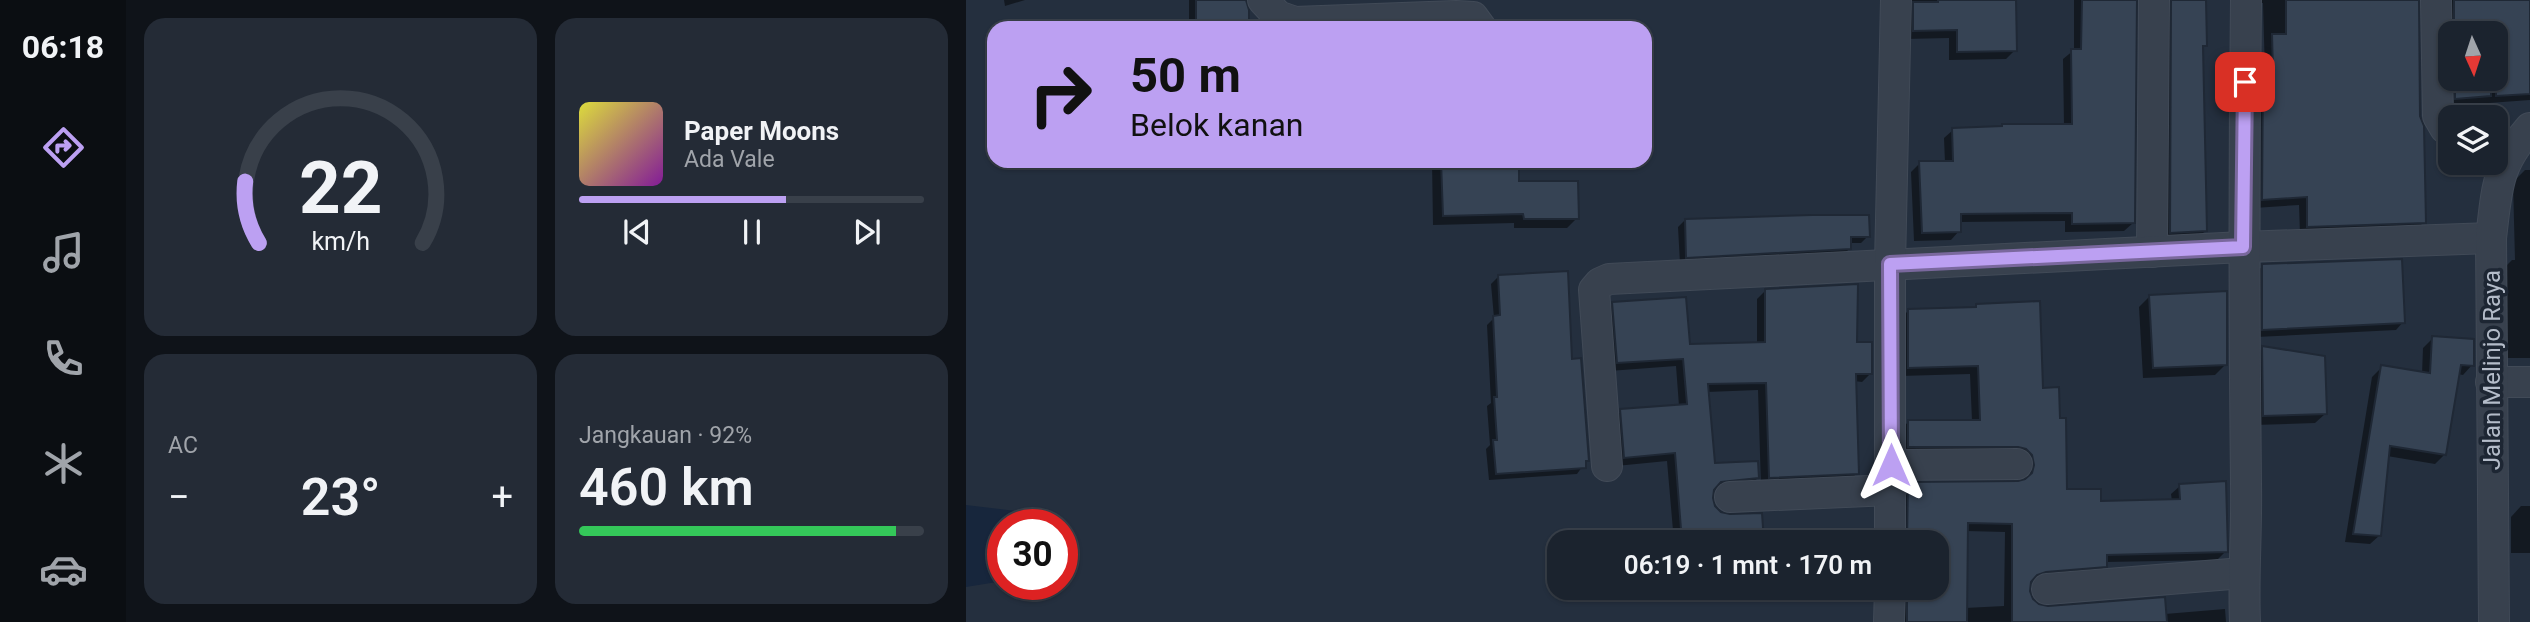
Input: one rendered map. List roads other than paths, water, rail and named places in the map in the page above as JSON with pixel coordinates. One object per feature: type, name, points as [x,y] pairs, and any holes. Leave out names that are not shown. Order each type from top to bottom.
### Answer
[{"type":"street","points":[[1262,0],[1278,16],[1292,21]]},
{"type":"street","points":[[1891,530],[1890,264],[1896,0]]},
{"type":"street","points":[[2152,252],[2154,0]]},
{"type":"street","points":[[2245,622],[2243,247],[2246,0]]},
{"type":"street","points":[[2436,0],[2438,116]]},
{"type":"street","points":[[1322,21],[1456,16],[1473,18],[1475,21]]},
{"type":"street","points":[[2508,129],[2530,128]]},
{"type":"street","name":"Jalan Melinjo Raya","points":[[2494,622],[2491,238],[2499,177],[2511,151],[2530,128]]},
{"type":"street","points":[[1607,466],[1594,290],[1609,279],[2243,247],[2491,238]]},
{"type":"street","points":[[2491,382],[2530,382]]},
{"type":"street","points":[[1730,497],[2017,464]]},
{"type":"street","points":[[2048,589],[2243,573]]},
{"type":"street","points":[[1889,622],[1890,600]]},
{"type":"water","points":[[966,505],[999,509],[987,509],[987,584],[966,587]]}]
